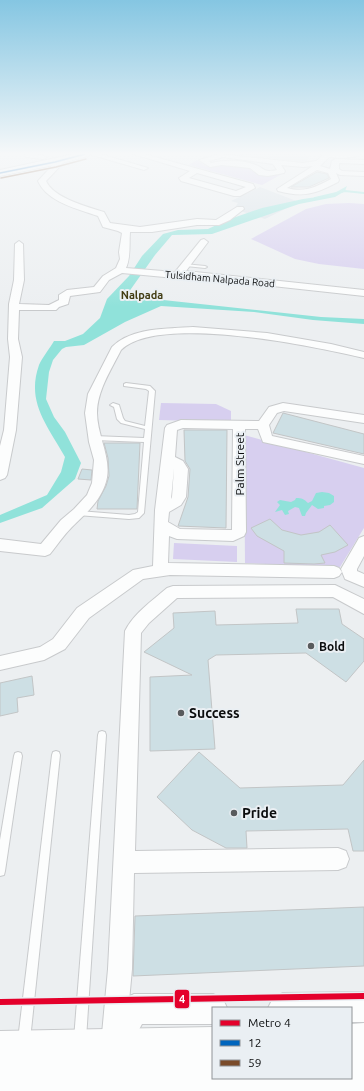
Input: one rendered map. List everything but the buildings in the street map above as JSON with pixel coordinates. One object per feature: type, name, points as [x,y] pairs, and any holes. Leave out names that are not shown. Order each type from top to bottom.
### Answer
[{"type":"highway","points":[[352,1042],[364,1042]]},
{"type":"highway","points":[[11,1049],[212,1045]]},
{"type":"highway","points":[[352,1078],[364,1078]]},
{"type":"highway","points":[[0,1085],[312,1079]]},
{"type":"street","points":[[75,205],[101,214],[106,225],[122,230],[161,228],[198,222],[220,222],[240,209]]},
{"type":"street","points":[[14,307],[52,308],[55,305],[64,302],[64,295],[67,293],[97,290],[106,278],[125,270],[124,252],[126,232],[122,230]]},
{"type":"street","points":[[178,275],[204,242]]},
{"type":"street","points":[[0,475],[10,430],[16,357],[13,338],[14,307],[19,280],[19,244]]},
{"type":"street","name":"Tulsidham Nalpada Road","points":[[125,270],[145,273],[178,275],[191,274],[364,292]]},
{"type":"street","points":[[0,545],[45,550],[66,524],[79,513],[92,497],[99,483],[101,460],[94,438],[91,413],[94,394],[116,349],[130,340],[148,333],[193,330],[267,336],[331,347],[364,355]]},
{"type":"street","points":[[364,419],[283,407],[273,410],[263,425],[268,438],[364,460]]},
{"type":"street","points":[[165,570],[162,521],[179,497],[181,469],[178,464],[168,458],[171,428],[181,424],[239,425]]},
{"type":"street","name":"Palm Street","points":[[162,521],[177,534],[233,536],[239,532],[239,425],[263,425]]},
{"type":"street","points":[[364,542],[349,569],[351,575],[364,581]]},
{"type":"street","points":[[0,664],[44,652],[59,644],[82,613],[139,574],[165,570],[334,572]]},
{"type":"street","points":[[96,1047],[120,969],[133,631],[143,618],[173,592],[335,591],[364,607]]},
{"type":"street","points":[[124,862],[338,859]]},
{"type":"street","points":[[352,1007],[364,1007]]},
{"type":"street","points":[[96,1047],[134,1009],[212,1009]]},
{"type":"lane","points":[[186,265],[204,267]]},
{"type":"lane","points":[[79,513],[129,517],[137,516],[141,512],[152,391],[148,387],[126,385]]},
{"type":"lane","points":[[113,405],[117,406],[120,419],[123,422],[148,428]]},
{"type":"lane","points":[[94,438],[147,440]]},
{"type":"lane","points":[[96,1047],[102,735]]},
{"type":"lane","points":[[11,1049],[56,755]]},
{"type":"lane","points":[[0,871],[18,756]]},
{"type":"shaded area","points":[[237,205],[293,205],[265,219],[234,209]]},
{"type":"shaded area","points":[[322,205],[364,205],[364,269],[319,264],[295,259],[251,239],[306,209]]},
{"type":"shaded area","points":[[161,403],[216,404],[231,411],[231,422],[159,420]]},
{"type":"shaded area","points":[[244,435],[364,468],[364,528],[340,567],[245,563]]},
{"type":"shaded area","points":[[174,543],[237,546],[237,562],[173,559]]},
{"type":"water","points":[[276,205],[296,205],[212,234],[172,235],[155,255],[126,296],[321,317],[364,319],[364,324],[313,320],[254,312],[161,306],[125,322],[84,345],[66,347],[62,349],[53,360],[49,372],[46,399],[54,417],[65,432],[81,463],[75,479],[42,508],[0,523],[0,515],[47,495],[61,472],[65,457],[40,413],[35,390],[40,362],[54,341],[65,341],[83,334],[100,318],[107,299],[129,276],[142,256],[163,234],[178,230],[208,229],[227,220]]},
{"type":"water","points":[[316,493],[329,493],[334,496],[334,502],[330,505],[324,506],[324,508],[318,509],[312,505],[305,516],[302,516],[299,508],[295,507],[288,511],[289,514],[285,515],[282,510],[275,512],[280,505],[277,502],[280,500],[291,502],[296,498],[300,498],[308,503],[312,501]]},
{"type":"metro line","name":"4","points":[[0,1002],[364,996]]},
{"type":"place","name":"Bold","points":[[311,646]]},
{"type":"place","name":"Success","points":[[181,713]]},
{"type":"place","name":"Pride","points":[[234,813]]},
{"type":"district","name":"Nalpada","points":[[142,295]]}]
